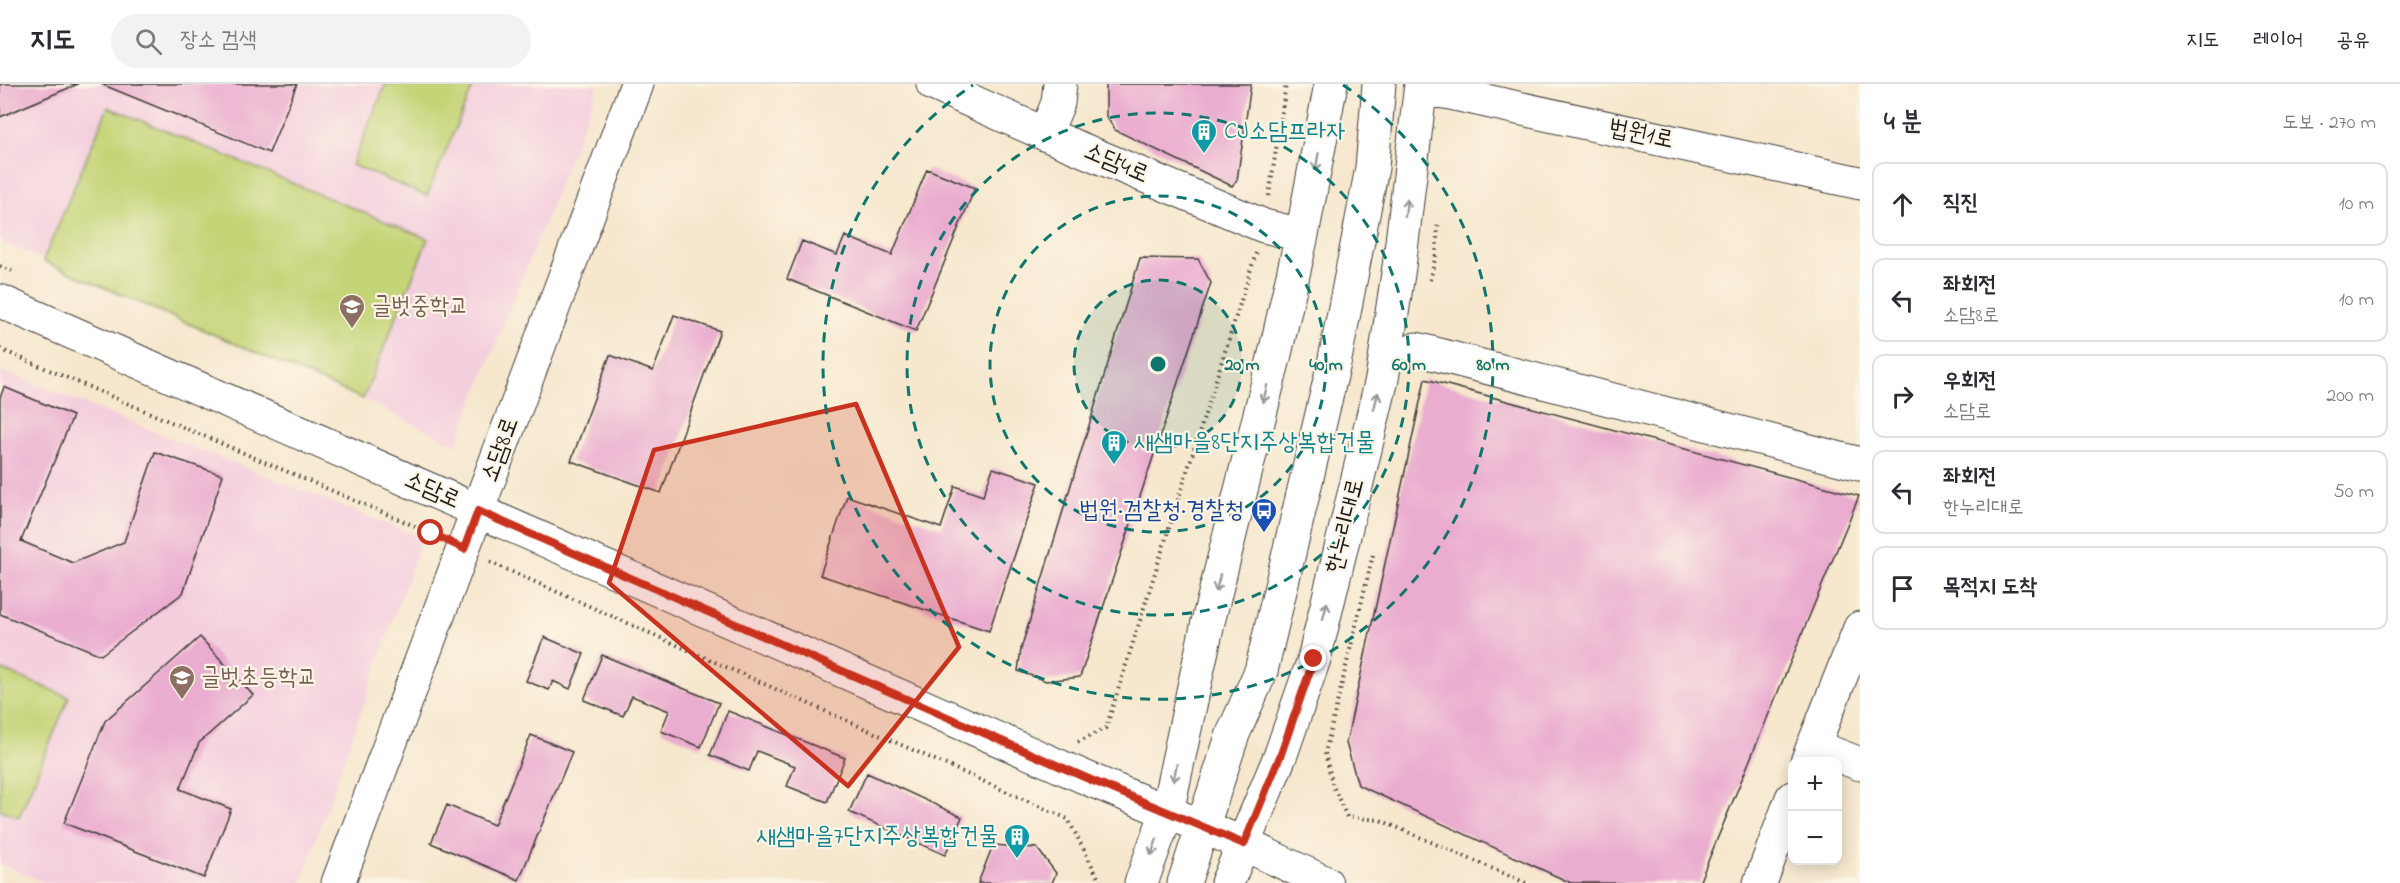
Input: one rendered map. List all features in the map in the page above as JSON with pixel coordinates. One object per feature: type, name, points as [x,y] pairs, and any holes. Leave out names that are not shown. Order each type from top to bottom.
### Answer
[{"type":"street","name":"소담8로","points":[[338,883],[637,84]]},
{"type":"street","name":"소담4로","points":[[933,84],[1264,226],[1302,235]]},
{"type":"street","points":[[1045,134],[1058,104],[1060,84]]},
{"type":"street","points":[[1141,883],[1167,812],[1208,622],[1275,354],[1302,235],[1331,84]]},
{"type":"street","points":[[1184,883],[1233,734],[1261,671],[1337,348],[1372,168],[1379,84]]},
{"type":"street","name":"법원1로","points":[[1421,87],[1860,183]]},
{"type":"street","name":"한누리대로","points":[[1227,883],[1281,754],[1314,659],[1382,379],[1399,267],[1421,87]]},
{"type":"street","name":"소담로","points":[[0,301],[1203,826],[1326,883]]},
{"type":"street","points":[[1416,349],[1860,464]]},
{"type":"street","points":[[1860,628],[1810,754],[1860,764]]},
{"type":"street","points":[[1760,883],[1788,809]]},
{"type":"path","points":[[1106,728],[1264,226],[1286,84]]},
{"type":"path","points":[[0,349],[431,533],[1068,819],[1101,883]]},
{"type":"path","points":[[1347,816],[1380,820],[1526,883]]},
{"type":"highlighted area","points":[[856,404],[959,647],[848,786],[609,583],[654,450]]},
{"type":"shaded area","name":"글벗중학교","points":[[0,84],[599,84],[456,445],[363,399],[0,241]]},
{"type":"shaded area","name":"글벗초등학교","points":[[0,370],[422,538],[301,883],[46,883],[0,864]]},
{"type":"green space","points":[[386,84],[474,84],[427,196],[352,165]]},
{"type":"green space","points":[[108,107],[428,239],[363,399],[43,261]]},
{"type":"green space","points":[[0,669],[69,697],[19,817],[0,810]]},
{"type":"building","points":[[0,84],[78,84],[0,117]]},
{"type":"building","points":[[101,84],[297,84],[269,153]]},
{"type":"building","name":"CJ소담프라자","points":[[1106,84],[1251,84],[1237,180],[1232,186],[1115,130],[1106,116]]},
{"type":"building","points":[[927,169],[975,188],[916,331],[787,279],[802,241],[837,255],[845,236],[892,255]]},
{"type":"building","name":"새샘마을8단지주상복합건물","points":[[1140,258],[1198,259],[1211,283],[1080,677],[1046,681],[1018,671],[1021,649]]},
{"type":"building","points":[[674,315],[720,331],[661,493],[571,461],[610,355],[653,371]]},
{"type":"building","points":[[1425,379],[1859,496],[1699,883],[1571,883],[1358,785],[1346,743]]},
{"type":"building","points":[[4,387],[73,416],[21,541],[73,563],[124,542],[155,452],[223,475],[183,593],[101,655],[0,614],[0,398]]},
{"type":"building","points":[[993,468],[1039,483],[989,631],[820,575],[847,496],[941,528],[955,486],[983,496]]},
{"type":"building","points":[[200,637],[253,695],[199,743],[180,789],[231,809],[204,878],[64,823],[105,721]]},
{"type":"building","points":[[544,637],[584,654],[570,689],[553,681],[549,690],[526,681]]},
{"type":"building","points":[[602,655],[719,703],[701,747],[661,731],[669,711],[632,696],[623,716],[584,700]]},
{"type":"building","points":[[728,711],[845,758],[827,802],[787,786],[795,766],[757,751],[749,771],[710,755]]},
{"type":"building","points":[[531,735],[572,752],[519,880],[431,843],[447,805],[494,825]]},
{"type":"building","points":[[867,773],[962,817],[945,855],[849,812]]},
{"type":"building","name":"새샘마을7단지주상복합건물","points":[[993,845],[1037,848],[1056,873],[1052,883],[978,883]]},
{"type":"place","name":"CJ소담프라자","points":[[1204,155]]},
{"type":"place","name":"글벗중학교","points":[[352,330]]},
{"type":"place","name":"새샘마을8단지주상복합건물","points":[[1114,466]]},
{"type":"place","name":"법원·검찰청·경찰청","points":[[1264,534]]},
{"type":"place","name":"글벗초등학교","points":[[182,701]]},
{"type":"place","name":"새샘마을7단지주상복합건물","points":[[1017,860]]},
{"type":"route","points":[[431,533],[464,549],[478,511],[1091,780],[1244,844],[1281,754],[1314,659]]}]
